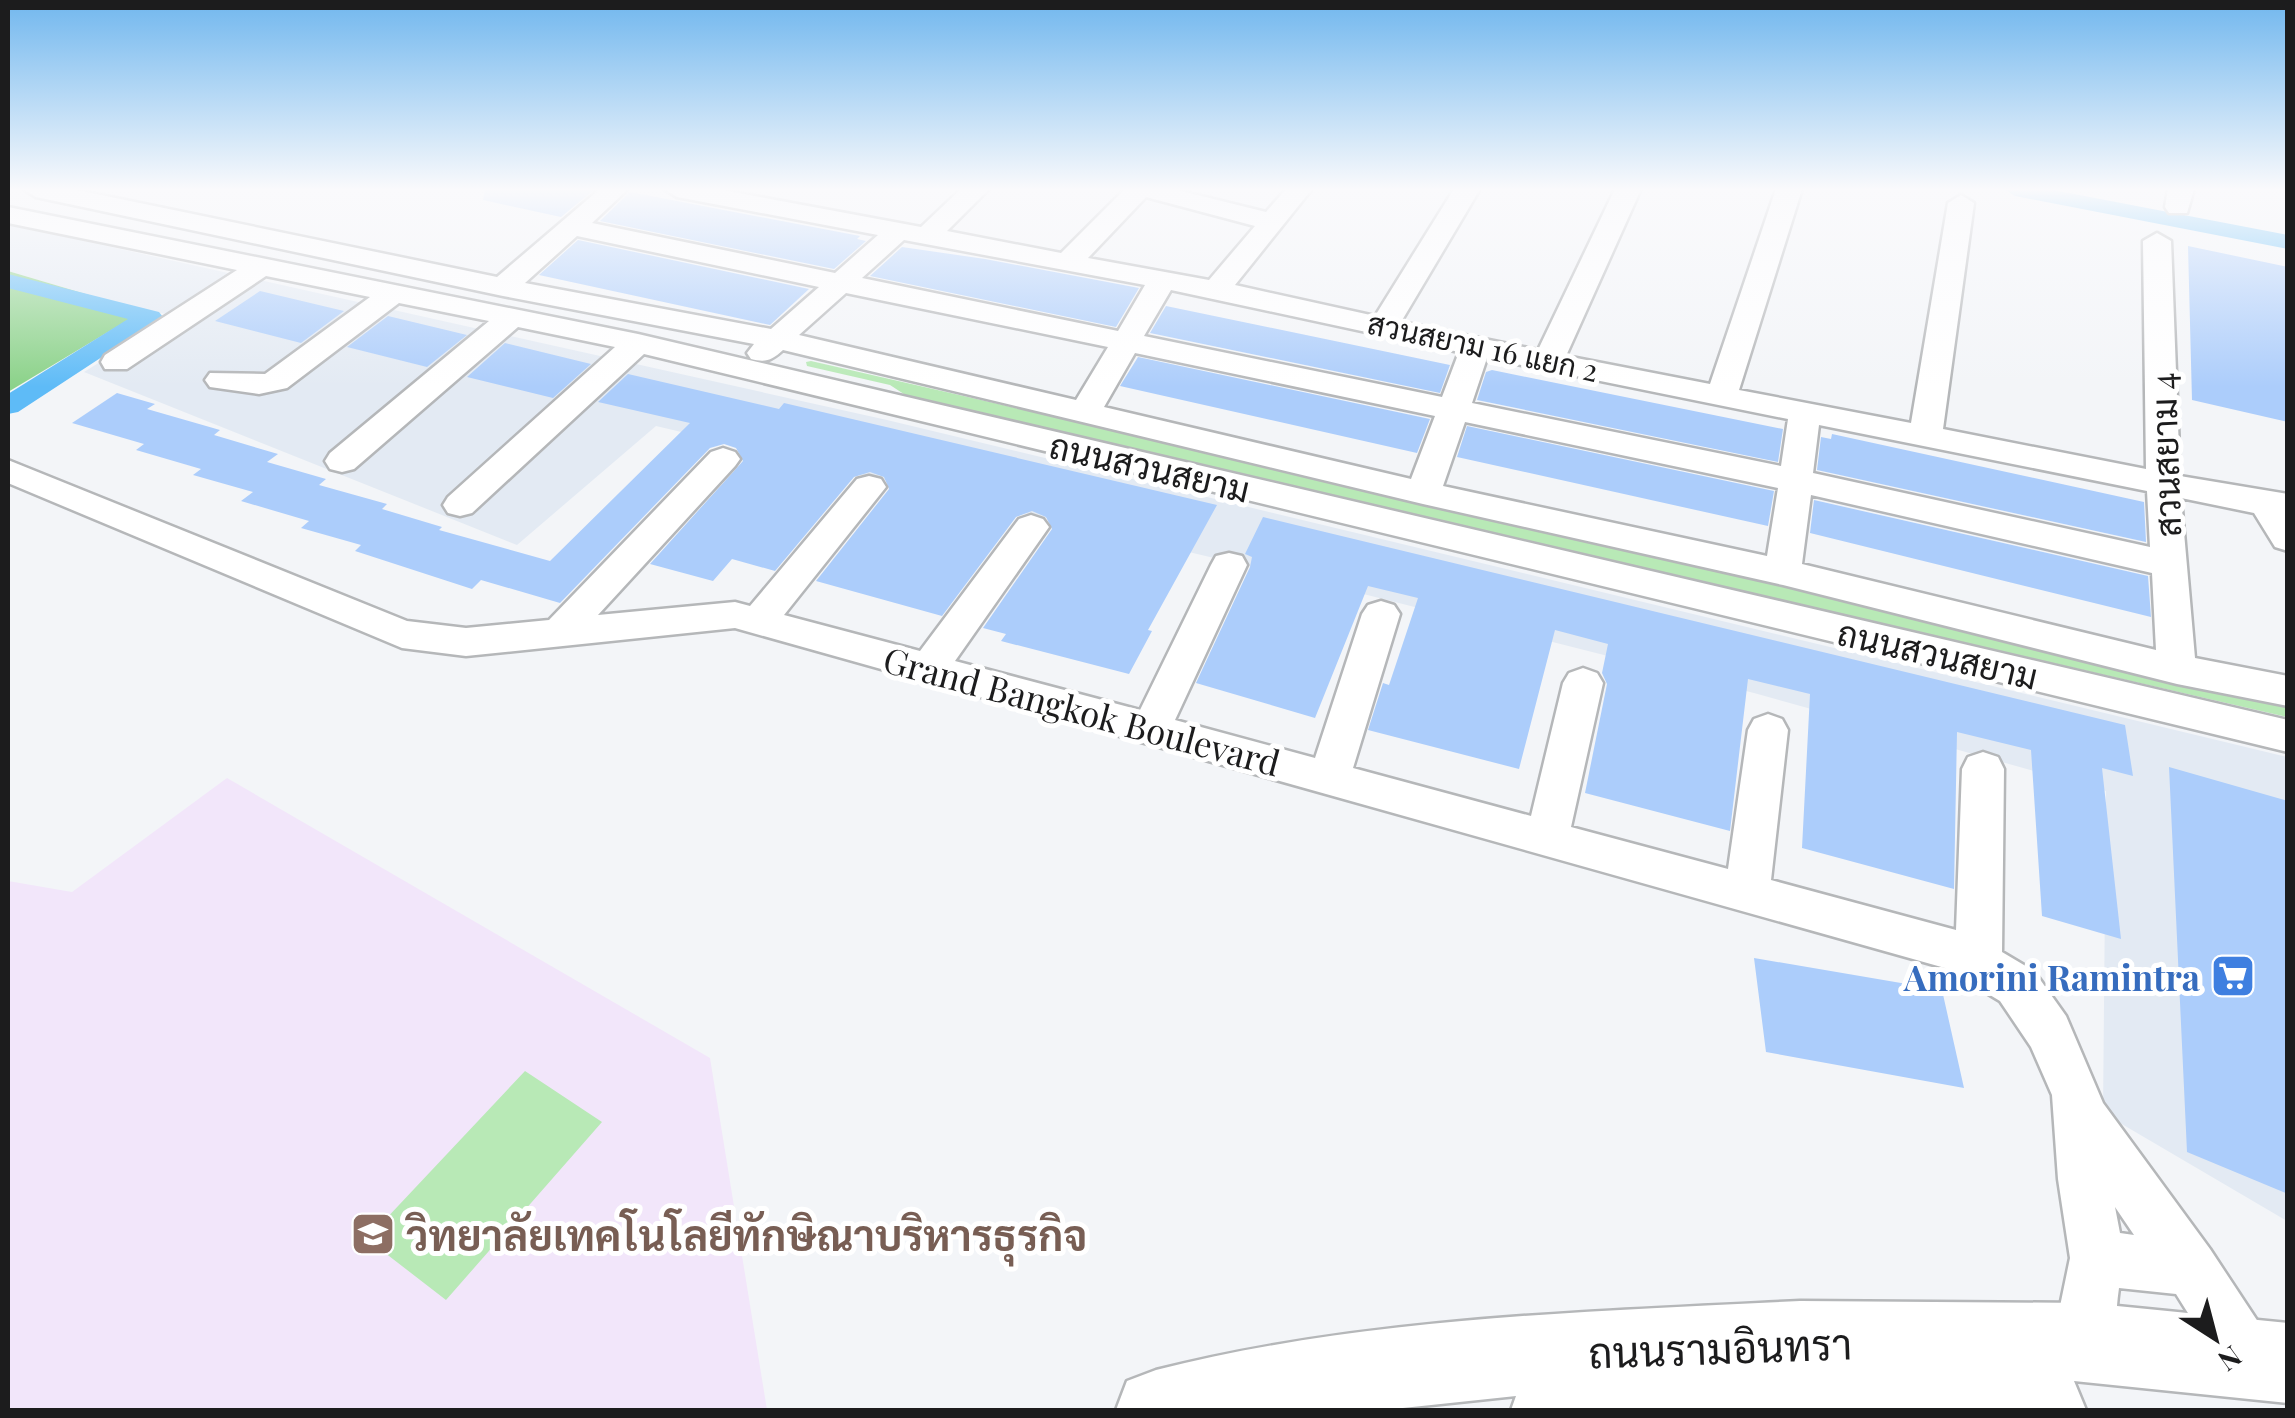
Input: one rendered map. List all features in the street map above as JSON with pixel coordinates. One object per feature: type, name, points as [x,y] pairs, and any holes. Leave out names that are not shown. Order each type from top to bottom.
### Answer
[{"type":"highway","name":"ถนนรามอินทรา","points":[[1156,1410],[1345,1375],[1530,1355],[1800,1340],[2087,1342],[2268,1360]]},
{"type":"highway","name":"ถนนรามอินทรา","points":[[1551,1410],[1786,1403],[1963,1404],[2046,1410]]},
{"type":"street","name":"ถนนสวนสยาม","points":[[200,255],[394,294],[508,302],[776,338],[1423,493],[1783,572],[2177,669],[2288,691]]},
{"type":"street","name":"ถนนสวนสยาม","points":[[322,255],[508,302],[638,342],[746,369],[2288,736]]},
{"type":"street","points":[[342,460],[508,302],[548,255]]},
{"type":"street","points":[[707,255],[1794,480],[2169,564]]},
{"type":"street","points":[[746,369],[842,282],[881,255]]},
{"type":"street","name":"สวนสยาม 16 แยก 2","points":[[1033,255],[2277,504]]},
{"type":"street","points":[[1068,262],[1075,255]]},
{"type":"street","points":[[1216,290],[1245,255]]},
{"type":"street","points":[[1383,326],[1426,255]]},
{"type":"street","points":[[1549,360],[1597,255]]},
{"type":"street","points":[[1722,396],[1767,255]]},
{"type":"street","points":[[1926,433],[1953,255]]},
{"type":"street","name":"สวนสยาม 4","points":[[2158,255],[2163,483],[2177,669]]},
{"type":"street","points":[[116,362],[260,267]]},
{"type":"street","points":[[1086,410],[1162,280]]},
{"type":"street","points":[[221,380],[260,385],[276,382],[394,294]]},
{"type":"street","points":[[460,505],[638,342]]},
{"type":"street","points":[[1423,493],[1476,346]]},
{"type":"street","points":[[1783,572],[1805,412]]},
{"type":"street","points":[[561,631],[723,459]]},
{"type":"street","name":"Grand Bangkok Boulevard","points":[[8,471],[402,634],[466,642],[694,616],[735,615],[1957,951],[2017,986],[2049,1032],[2077,1095],[2096,1258],[2086,1316],[2087,1342]]},
{"type":"street","points":[[758,621],[870,488]]},
{"type":"street","points":[[2277,504],[2288,540]]},
{"type":"street","points":[[929,668],[1031,527]]},
{"type":"street","points":[[1151,729],[1229,566]]},
{"type":"street","points":[[1329,778],[1381,614]]},
{"type":"street","points":[[1546,838],[1583,684]]},
{"type":"street","points":[[1747,893],[1768,730]]},
{"type":"street","points":[[1978,963],[1983,769]]},
{"type":"street","name":"Grand Bangkok Boulevard","points":[[2081,1114],[2190,1268],[2268,1360]]},
{"type":"street","points":[[2096,1258],[2190,1268]]},
{"type":"shaded area","points":[[8,255],[148,255],[887,420],[2287,757],[2287,1221],[2103,1113],[2106,791],[1754,693],[1320,583],[656,426],[517,545],[84,372],[175,315],[143,311],[8,271]]},
{"type":"shaded area","name":"วิทยาลัยเทคโนโลยีทักษิณาบริหารธุรกิจ","points":[[227,778],[710,1058],[767,1410],[8,1410],[8,881],[72,892]]},
{"type":"green space","points":[[8,271],[143,311],[8,392]]},
{"type":"green space","points":[[806,362],[2287,699],[2287,717],[913,400],[890,385],[807,366]]},
{"type":"green space","points":[[525,1071],[602,1122],[446,1300],[367,1239]]},
{"type":"building","points":[[561,255],[650,255],[809,289],[770,325],[539,275]]},
{"type":"building","points":[[767,255],[850,255],[834,269]]},
{"type":"building","points":[[893,255],[959,255],[1139,288],[1116,327],[870,276]]},
{"type":"building","points":[[2188,255],[2232,255],[2288,267],[2288,422],[2192,400]]},
{"type":"building","points":[[260,291],[344,311],[301,343],[215,321]]},
{"type":"building","points":[[1166,306],[1450,365],[1440,393],[1150,333]]},
{"type":"building","points":[[388,316],[467,335],[427,367],[347,347]]},
{"type":"building","points":[[505,343],[591,364],[553,398],[467,377]]},
{"type":"building","points":[[1138,357],[1430,419],[1417,453],[1120,386]]},
{"type":"building","points":[[1492,370],[1783,429],[1778,462],[1477,400],[1486,372]]},
{"type":"building","points":[[628,374],[779,409],[784,403],[1217,505],[1148,630],[1152,631],[1129,674],[1001,641],[1006,634],[983,628],[1052,529],[1046,517],[1032,511],[1016,517],[942,616],[816,581],[889,489],[884,477],[870,472],[854,477],[775,571],[732,559],[713,581],[650,564],[743,461],[736,448],[724,444],[710,448],[560,603],[481,580],[472,589],[355,551],[361,545],[301,528],[309,521],[241,501],[253,492],[193,475],[201,469],[136,450],[144,444],[72,423],[117,393],[155,404],[147,409],[220,430],[214,435],[278,454],[267,462],[326,479],[319,485],[387,504],[382,509],[442,527],[439,530],[550,561],[690,423],[598,402]]},
{"type":"building","points":[[1467,426],[1774,491],[1768,526],[1457,457]]},
{"type":"building","points":[[1832,434],[2144,502],[2146,542],[1817,470],[1821,437],[1831,439]]},
{"type":"building","points":[[1814,500],[2148,576],[2151,617],[1810,533]]},
{"type":"building","points":[[1263,517],[2125,725],[2133,776],[2102,768],[2121,939],[2042,916],[2031,750],[1957,732],[1954,889],[1802,848],[1810,694],[1748,679],[1730,831],[1585,793],[1607,684],[1602,673],[1608,644],[1555,630],[1519,769],[1368,730],[1383,683],[1389,685],[1418,598],[1368,586],[1315,718],[1196,683],[1250,567],[1252,557],[1245,554]]},
{"type":"building","name":"Amorini Ramintra","points":[[2169,767],[2288,801],[2288,1194],[2187,1152]]},
{"type":"building","points":[[1754,958],[1942,990],[1964,1088],[1766,1052]]},
{"type":"waterway","points":[[8,281],[150,317],[8,406]]},
{"type":"place","name":"Amorini Ramintra","points":[[2233,976]]},
{"type":"place","name":"วิทยาลัยเทคโนโลยีทักษิณาบริหารธุรกิจ","points":[[373,1234]]}]
